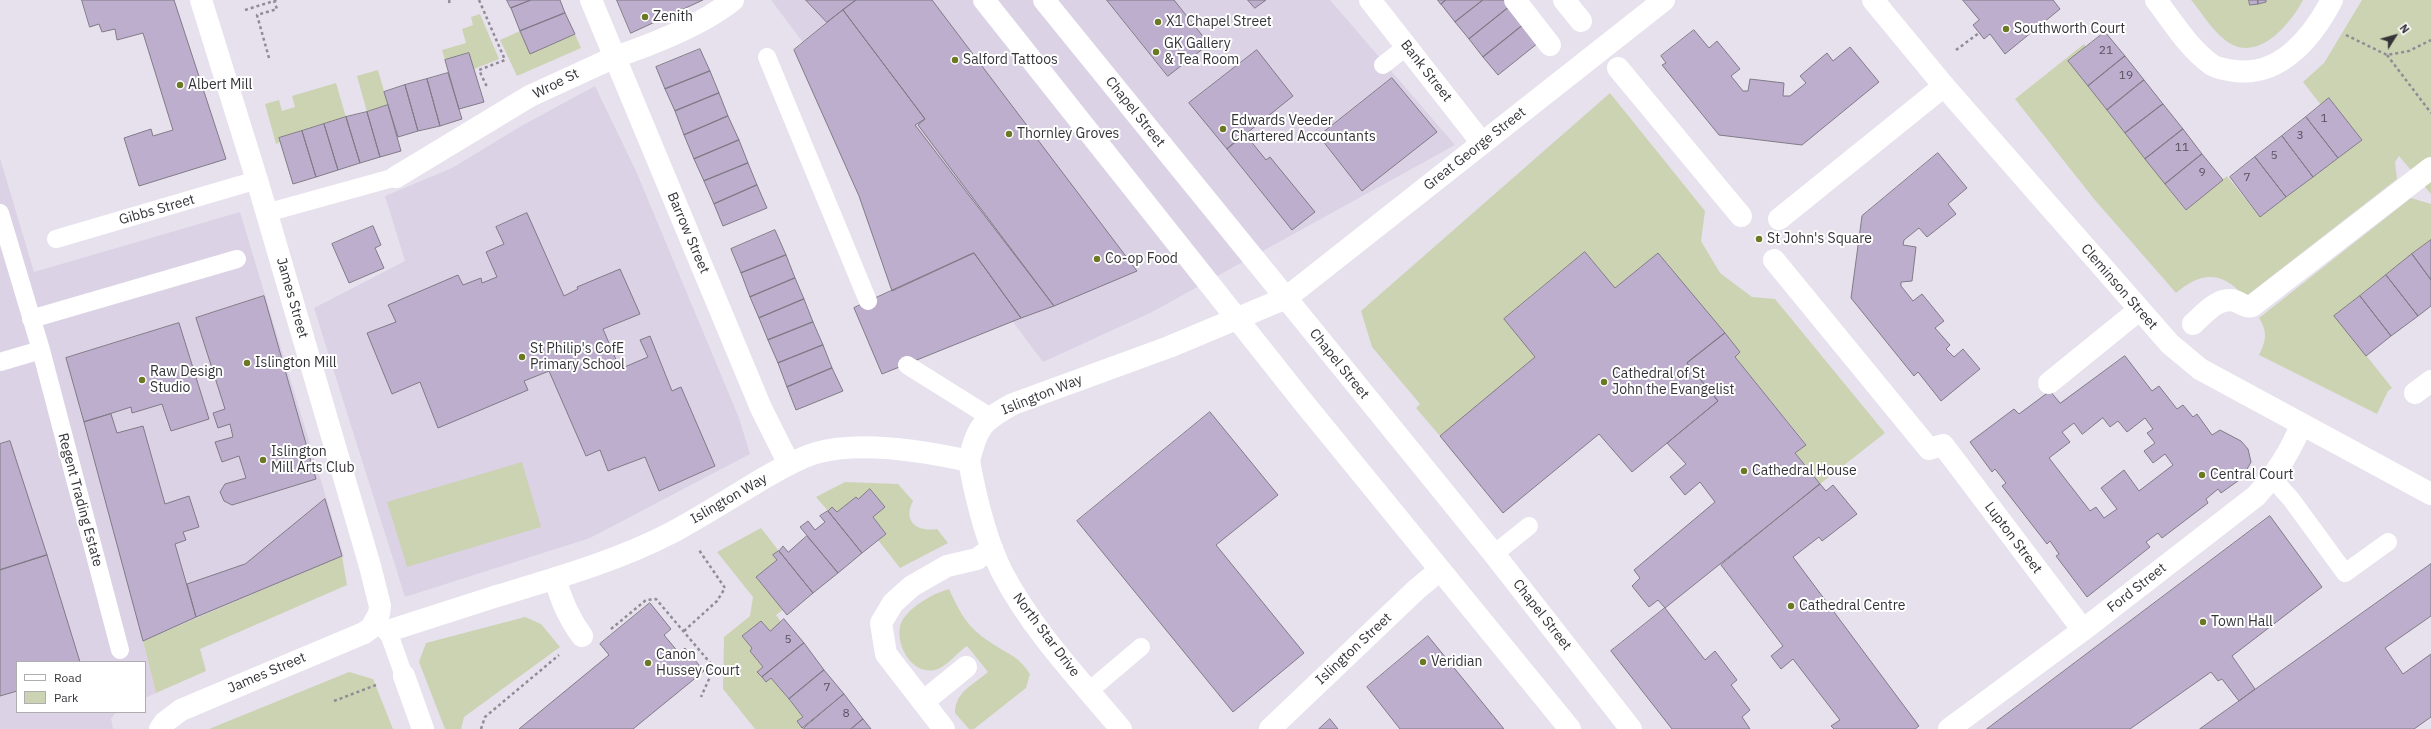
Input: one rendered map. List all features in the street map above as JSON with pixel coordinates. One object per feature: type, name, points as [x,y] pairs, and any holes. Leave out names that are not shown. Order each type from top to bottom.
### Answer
[{"type":"main road","name":"James Street","points":[[160,729],[165,722],[181,710],[371,628],[382,626],[380,606],[370,566],[257,180],[201,0]]},
{"type":"main road","name":"Barrow Street","points":[[590,0],[761,408],[789,464]]},
{"type":"main road","name":"Wroe St","points":[[396,177],[499,115],[562,80],[615,57],[633,51],[718,12],[733,0]]},
{"type":"main road","points":[[984,0],[1237,319],[1570,729]]},
{"type":"main road","name":"Chapel Street","points":[[1044,0],[1494,554],[1631,729]]},
{"type":"main road","name":"Bank Street","points":[[1370,0],[1482,143]]},
{"type":"main road","points":[[1515,0],[1550,45]]},
{"type":"main road","points":[[1564,0],[1581,21]]},
{"type":"main road","name":"Great George Street","points":[[1286,298],[1664,0]]},
{"type":"main road","name":"Cleminson Street","points":[[1873,0],[1944,86],[2170,344],[2200,369],[2431,494]]},
{"type":"main road","points":[[2156,0],[2192,46],[2205,60],[2225,70],[2242,72],[2258,71],[2278,62],[2303,44],[2322,20],[2332,0]]},
{"type":"main road","points":[[1618,68],[1741,216]]},
{"type":"main road","points":[[1779,219],[1944,86]]},
{"type":"main road","points":[[2193,324],[2220,302],[2228,300],[2248,307],[2252,306],[2431,168]]},
{"type":"main road","name":"Lupton Street","points":[[1774,260],[1929,449],[1943,445],[2083,630]]},
{"type":"main road","name":"Islington Way","points":[[382,626],[497,596],[590,567],[640,548],[674,531],[789,464],[816,452],[855,448],[915,451],[969,461],[975,436],[990,416],[1013,404],[1168,347],[1286,298]]},
{"type":"main road","points":[[2049,383],[2139,310]]},
{"type":"main road","name":"Ford Street","points":[[1949,729],[2083,630],[2256,496],[2272,478],[2294,444],[2301,425]]},
{"type":"main road","name":"North Star Drive","points":[[969,461],[976,499],[992,548],[1002,571],[1032,621],[1121,729]]},
{"type":"main road","points":[[944,729],[886,654],[882,636],[882,623],[893,602],[912,586],[947,566],[977,558],[992,548]]},
{"type":"main road","name":"Islington Street","points":[[1270,729],[1417,589],[1440,570]]},
{"type":"main road","points":[[555,578],[560,600],[571,621],[582,636]]},
{"type":"main road","points":[[924,702],[966,667]]},
{"type":"main road","points":[[404,676],[424,729]]},
{"type":"lane","points":[[1383,65],[1406,47]]},
{"type":"lane","points":[[767,57],[868,301]]},
{"type":"lane","points":[[266,213],[396,177]]},
{"type":"lane","name":"Gibbs Street","points":[[56,240],[257,180]]},
{"type":"lane","name":"Regent Trading Estate","points":[[0,213],[41,350],[120,650]]},
{"type":"lane","points":[[32,319],[237,259]]},
{"type":"lane","points":[[0,362],[41,350]]},
{"type":"lane","points":[[907,364],[990,416]]},
{"type":"lane","points":[[2272,478],[2291,499],[2346,573],[2388,542]]},
{"type":"lane","points":[[1494,554],[1529,526]]},
{"type":"lane","points":[[382,626],[404,676]]},
{"type":"lane","points":[[1089,691],[1141,647]]},
{"type":"path","points":[[246,10],[278,0]]},
{"type":"path","points":[[448,0],[450,5]]},
{"type":"path","points":[[479,0],[505,60],[480,70],[499,115]]},
{"type":"path","points":[[269,58],[257,15],[277,9],[274,1]]},
{"type":"path","points":[[2322,20],[2387,55],[2431,113]]},
{"type":"path","points":[[1956,50],[1979,33]]},
{"type":"path","points":[[2387,55],[2409,51],[2431,40]]},
{"type":"path","points":[[684,631],[717,601],[725,588],[697,548]]},
{"type":"path","points":[[606,633],[646,600],[656,599],[712,665],[710,679],[701,697]]},
{"type":"path","points":[[481,729],[485,717],[561,653]]},
{"type":"path","points":[[334,701],[382,682]]},
{"type":"shaded area","points":[[771,0],[1330,0],[1455,145],[1152,312],[1043,362]]},
{"type":"shaded area","name":"St Philip's CofE Primary School","points":[[595,86],[636,171],[739,418],[750,454],[590,538],[405,597],[314,308],[405,261],[385,196],[452,168],[523,125]]},
{"type":"shaded area","points":[[0,158],[34,272],[240,212],[344,557],[143,641],[156,693],[146,698],[146,661],[16,661],[16,713],[115,713],[111,719],[113,729],[0,729]]},
{"type":"green space","points":[[2191,0],[2249,0],[2250,5],[2266,2],[2266,0],[2303,0],[2290,20],[2271,39],[2260,45],[2248,48],[2237,46],[2220,36]]},
{"type":"green space","points":[[2362,0],[2431,0],[2431,194],[2399,156],[2395,162],[2397,179],[2245,297],[2228,282],[2212,277],[2195,281],[2176,293],[2094,199],[2015,99],[2084,44],[2086,47],[2069,61],[2185,210],[2227,176],[2260,217],[2362,140],[2330,99],[2321,105],[2303,82],[2324,63]]},
{"type":"green space","points":[[480,14],[499,59],[474,69],[468,53],[445,60],[442,50],[466,43],[462,29],[473,25],[471,17]]},
{"type":"green space","points":[[520,31],[530,53],[575,34],[581,48],[517,76],[500,40]]},
{"type":"green space","points":[[378,70],[388,105],[367,112],[357,76]]},
{"type":"green space","points":[[336,83],[346,117],[279,138],[280,142],[276,144],[265,104],[279,100],[282,111],[295,107],[292,96]]},
{"type":"green space","points":[[1610,93],[1705,211],[1701,241],[1720,273],[1752,297],[1775,299],[1885,433],[1820,484],[1795,453],[1806,444],[1735,357],[1740,352],[1658,253],[1615,288],[1585,252],[1504,319],[1535,357],[1440,436],[1416,408],[1420,404],[1372,347],[1361,311]]},
{"type":"green space","points":[[2411,198],[2431,204],[2431,240],[2335,316],[2392,388],[2388,391],[2377,414],[2259,355],[2263,345],[2265,332],[2259,318]]},
{"type":"green space","points":[[522,462],[541,527],[407,567],[387,502]]},
{"type":"green space","points":[[845,482],[898,484],[913,501],[909,515],[914,524],[924,529],[937,529],[948,543],[900,568],[878,540],[886,534],[873,517],[884,507],[870,489],[858,499],[856,497],[837,512],[832,507],[828,511],[816,497]]},
{"type":"green space","points":[[761,528],[779,551],[773,555],[777,560],[756,577],[783,610],[776,615],[781,622],[770,631],[761,621],[742,636],[752,648],[750,651],[763,667],[758,672],[766,682],[771,678],[803,717],[797,721],[803,729],[755,729],[723,689],[724,637],[750,616],[753,597],[717,552]]},
{"type":"green space","points":[[342,556],[347,585],[200,649],[206,671],[156,693],[143,641]]},
{"type":"green space","points":[[949,589],[965,619],[975,631],[1012,655],[1026,668],[1030,674],[1026,688],[974,729],[969,729],[955,713],[956,706],[961,694],[988,672],[967,646],[945,665],[938,669],[928,670],[919,668],[911,662],[906,654],[901,645],[899,636],[903,619],[912,609],[930,597]]},
{"type":"green space","points":[[525,617],[541,624],[560,647],[464,717],[461,729],[445,729],[419,662],[426,643]]},
{"type":"green space","points":[[349,672],[373,679],[393,729],[209,729]]},
{"type":"building","name":"Albert Mill","points":[[82,0],[174,0],[226,159],[139,186],[124,138],[151,129],[153,136],[173,130],[143,33],[117,40],[115,29],[102,32],[99,24],[90,27]]},
{"type":"building","points":[[507,0],[531,0],[511,8]]},
{"type":"building","points":[[531,0],[560,0],[565,13],[520,31],[511,8]]},
{"type":"building","name":"Zenith","points":[[617,0],[703,0],[631,33]]},
{"type":"building","points":[[806,0],[856,0],[827,22]]},
{"type":"building","points":[[856,0],[932,0],[1137,271],[1054,306],[918,125],[925,119],[843,10]]},
{"type":"building","name":"X1 Chapel Street","points":[[1107,0],[1174,0],[1209,44],[1168,76]]},
{"type":"building","name":"X1 Chapel Street","points":[[1248,0],[1266,0],[1255,8]]},
{"type":"building","points":[[1438,0],[1446,0],[1441,4]]},
{"type":"building","points":[[1446,0],[1483,0],[1455,22],[1441,4]]},
{"type":"building","points":[[1483,0],[1504,0],[1509,7],[1469,39],[1455,22]]},
{"type":"building","name":"Southworth Court","points":[[1963,0],[2053,0],[2060,9],[2005,54],[1990,34],[1984,39],[1973,25],[1979,20]]},
{"type":"building","points":[[2249,0],[2258,0],[2258,4],[2250,5]]},
{"type":"building","points":[[2258,0],[2266,0],[2266,2],[2258,4]]},
{"type":"building","points":[[1509,7],[1523,25],[1483,57],[1469,39]]},
{"type":"building","points":[[843,10],[925,119],[915,125],[1054,306],[1021,318],[974,253],[892,291],[859,196],[794,50]]},
{"type":"building","points":[[565,13],[575,34],[530,54],[520,31]]},
{"type":"building","points":[[1523,25],[1538,43],[1498,75],[1483,57]]},
{"type":"building","points":[[1694,30],[1709,48],[1717,41],[1740,69],[1731,76],[1743,91],[1748,91],[1750,79],[1784,83],[1783,96],[1790,96],[1806,83],[1800,76],[1827,53],[1833,61],[1850,47],[1879,82],[1802,145],[1719,135],[1662,65],[1666,63],[1661,56]]},
{"type":"building","points":[[2105,32],[2125,56],[2088,86],[2068,61]]},
{"type":"building","points":[[700,49],[710,71],[665,89],[656,67]]},
{"type":"building","points":[[1257,50],[1293,96],[1227,149],[1189,103]]},
{"type":"building","points":[[469,53],[484,102],[459,109],[445,60]]},
{"type":"building","points":[[2125,56],[2144,80],[2107,110],[2088,86]]},
{"type":"building","points":[[710,71],[719,93],[675,111],[665,89]]},
{"type":"building","points":[[448,73],[462,119],[440,126],[427,79]]},
{"type":"building","points":[[1392,78],[1437,132],[1362,191],[1319,136]]},
{"type":"building","points":[[427,79],[440,126],[418,131],[405,85]]},
{"type":"building","points":[[2144,80],[2163,104],[2125,133],[2107,110]]},
{"type":"building","points":[[405,85],[418,131],[398,137],[384,92]]},
{"type":"building","points":[[719,93],[728,116],[684,135],[675,111]]},
{"type":"building","points":[[2329,98],[2362,140],[2338,158],[2306,117]]},
{"type":"building","points":[[2163,104],[2183,129],[2145,159],[2125,133]]},
{"type":"building","points":[[388,105],[401,151],[380,157],[367,112]]},
{"type":"building","points":[[367,112],[380,157],[360,163],[346,117]]},
{"type":"building","points":[[728,116],[739,140],[694,159],[684,135]]},
{"type":"building","points":[[346,117],[360,163],[338,170],[324,124]]},
{"type":"building","points":[[2306,117],[2338,158],[2313,177],[2282,136]]},
{"type":"building","points":[[324,124],[338,170],[316,177],[302,131]]},
{"type":"building","points":[[2183,129],[2202,154],[2165,184],[2145,159]]},
{"type":"building","points":[[302,131],[316,177],[293,184],[279,138]]},
{"type":"building","points":[[1245,134],[1266,160],[1270,157],[1315,212],[1292,230],[1227,149]]},
{"type":"building","points":[[2282,136],[2313,177],[2286,197],[2255,157]]},
{"type":"building","points":[[739,140],[748,163],[704,181],[694,159]]},
{"type":"building","points":[[1938,153],[1967,188],[1948,204],[1956,214],[1927,237],[1919,228],[1904,240],[1903,245],[1916,247],[1912,281],[1901,282],[1901,286],[1913,301],[1922,294],[1944,321],[1935,328],[1950,345],[1946,349],[1954,357],[1963,349],[1980,369],[1941,401],[1918,372],[1914,376],[1851,298],[1862,216]]},
{"type":"building","points":[[2202,154],[2223,180],[2186,210],[2165,184]]},
{"type":"building","points":[[2255,157],[2286,197],[2260,217],[2230,177]]},
{"type":"building","points":[[748,163],[757,185],[714,204],[704,181]]},
{"type":"building","points":[[757,185],[767,208],[723,226],[714,204]]},
{"type":"building","points":[[527,213],[564,296],[578,289],[577,287],[620,269],[640,314],[603,329],[620,369],[648,357],[640,340],[650,336],[672,391],[681,387],[715,466],[659,491],[645,457],[608,471],[600,450],[586,456],[549,371],[524,381],[528,390],[438,428],[420,382],[392,394],[367,333],[396,322],[388,305],[458,275],[463,285],[481,278],[482,283],[497,277],[486,252],[504,244],[496,227]]},
{"type":"building","points":[[373,226],[381,245],[375,248],[384,268],[349,283],[332,244]]},
{"type":"building","points":[[775,230],[786,255],[741,273],[731,249]]},
{"type":"building","points":[[2431,240],[2431,280],[2412,254]]},
{"type":"building","name":"Cathedral of St John the Evangelist","points":[[1585,252],[1615,288],[1658,253],[1725,333],[1687,363],[1718,401],[1632,472],[1599,434],[1503,513],[1440,436],[1535,357],[1504,319]]},
{"type":"building","points":[[974,253],[1021,318],[882,374],[854,308]]},
{"type":"building","points":[[2412,254],[2431,280],[2431,306],[2418,316],[2386,275]]},
{"type":"building","points":[[786,255],[795,278],[750,297],[741,273]]},
{"type":"building","points":[[2386,275],[2418,316],[2391,336],[2360,296]]},
{"type":"building","points":[[795,278],[804,299],[759,318],[750,297]]},
{"type":"building","name":"Islington Mill","points":[[264,296],[316,479],[232,505],[224,501],[220,492],[225,484],[246,478],[239,456],[222,462],[215,442],[233,437],[230,424],[218,428],[213,413],[225,409],[196,318]]},
{"type":"building","points":[[2360,296],[2391,336],[2366,356],[2334,316]]},
{"type":"building","points":[[804,299],[813,322],[768,340],[759,318]]},
{"type":"building","points":[[813,322],[823,345],[778,363],[768,340]]},
{"type":"building","points":[[179,323],[209,419],[171,431],[162,404],[132,413],[131,407],[84,422],[66,358]]},
{"type":"building","name":"Cathedral House","points":[[1725,333],[1740,352],[1735,357],[1806,445],[1795,453],[1820,484],[1665,608],[1658,600],[1649,607],[1632,586],[1640,578],[1634,570],[1715,502],[1700,482],[1685,495],[1670,477],[1686,464],[1667,443],[1718,401],[1687,363]]},
{"type":"building","points":[[823,345],[832,368],[787,387],[778,363]]},
{"type":"building","name":"Central Court","points":[[2125,356],[2152,391],[2159,386],[2177,409],[2183,405],[2193,417],[2197,414],[2212,435],[2220,430],[2241,441],[2248,449],[2251,462],[2242,478],[2221,493],[2218,489],[2206,499],[2208,503],[2162,538],[2158,533],[2146,542],[2150,547],[2087,597],[2056,556],[2059,554],[2050,541],[2047,544],[2002,486],[2006,483],[1995,469],[1992,472],[1970,442],[2014,409],[2019,414],[2050,391],[2060,403]],"holes":[[[2103,418],[2110,427],[2118,421],[2127,432],[2145,418],[2153,429],[2147,433],[2155,443],[2144,451],[2153,463],[2165,454],[2173,465],[2139,491],[2124,470],[2101,488],[2117,509],[2104,518],[2096,507],[2090,511],[2049,458],[2070,442],[2062,432],[2074,423],[2082,434]]]},
{"type":"building","points":[[832,368],[843,391],[796,410],[787,387]]},
{"type":"building","points":[[1210,412],[1278,495],[1216,545],[1304,653],[1233,712],[1077,521]]},
{"type":"building","points":[[111,414],[117,433],[143,426],[165,504],[189,496],[199,527],[183,532],[186,540],[175,544],[196,617],[143,641],[84,422]]},
{"type":"building","points":[[10,441],[47,555],[0,570],[0,444]]},
{"type":"building","name":"Cathedral Centre","points":[[1820,484],[1826,491],[1833,485],[1857,514],[1822,541],[1819,537],[1793,557],[1919,726],[1915,729],[1834,729],[1831,726],[1840,720],[1793,659],[1781,669],[1771,656],[1783,646],[1721,565]]},
{"type":"building","points":[[870,489],[885,507],[873,517],[886,534],[862,553],[828,511],[832,507],[837,512],[856,497],[858,499]]},
{"type":"building","points":[[325,499],[342,556],[196,617],[187,584],[245,564]]},
{"type":"building","points":[[828,511],[862,553],[838,573],[800,527],[808,521],[815,530],[825,522],[820,516]]},
{"type":"building","name":"Town Hall","points":[[2270,516],[2322,587],[2232,656],[2255,689],[2239,701],[2222,679],[2218,681],[2211,672],[2130,729],[1987,729]]},
{"type":"building","points":[[807,536],[838,573],[813,593],[779,551],[783,546],[788,552]]},
{"type":"building","points":[[779,551],[813,593],[787,615],[756,577],[777,560],[773,555]]},
{"type":"building","points":[[47,555],[80,661],[16,661],[16,691],[0,696],[0,570]]},
{"type":"building","name":"Town Hall","points":[[2431,564],[2431,616],[2385,648],[2403,674],[2431,654],[2431,717],[2414,729],[2200,729]]},
{"type":"building","name":"Canon Hussey Court","points":[[650,603],[671,629],[664,635],[679,653],[685,648],[704,671],[633,729],[519,729],[609,655],[600,644]]},
{"type":"building","points":[[1665,608],[1705,660],[1715,651],[1737,680],[1731,685],[1750,710],[1742,717],[1750,729],[1672,729],[1611,651]]},
{"type":"building","points":[[784,619],[804,643],[762,677],[757,672],[763,667],[750,651],[752,648],[742,636],[761,621],[770,631]]},
{"type":"building","name":"Veridian","points":[[1428,636],[1504,729],[1400,729],[1367,687]]},
{"type":"building","points":[[804,643],[824,670],[789,699],[771,678],[766,682],[762,677]]},
{"type":"building","points":[[824,670],[844,694],[802,728],[797,721],[803,717],[789,699]]},
{"type":"building","points":[[844,694],[863,719],[851,729],[803,729]]},
{"type":"building","points":[[863,719],[871,729],[851,729]]},
{"type":"building","points":[[1330,719],[1338,729],[1319,729]]},
{"type":"place","name":"Zenith","points":[[645,17]]},
{"type":"place","name":"X1 Chapel Street","points":[[1158,22]]},
{"type":"place","name":"Southworth Court","points":[[2006,29]]},
{"type":"place","name":"GK Gallery & Tea Room","points":[[1156,52]]},
{"type":"place","name":"Salford Tattoos","points":[[955,60]]},
{"type":"place","name":"Albert Mill","points":[[180,85]]},
{"type":"place","name":"Edwards Veeder Chartered Accountants","points":[[1223,129]]},
{"type":"place","name":"Thornley Groves","points":[[1009,134]]},
{"type":"place","name":"St John's Square","points":[[1759,239]]},
{"type":"place","name":"Co-op Food","points":[[1097,259]]},
{"type":"place","name":"St Philip's CofE Primary School","points":[[522,357]]},
{"type":"place","name":"Islington Mill","points":[[247,363]]},
{"type":"place","name":"Raw Design Studio","points":[[142,380]]},
{"type":"place","name":"Cathedral of St John the Evangelist","points":[[1604,382]]},
{"type":"place","name":"Islington Mill Arts Club","points":[[263,460]]},
{"type":"place","name":"Cathedral House","points":[[1744,471]]},
{"type":"place","name":"Central Court","points":[[2202,475]]},
{"type":"place","name":"Cathedral Centre","points":[[1791,606]]},
{"type":"place","name":"Town Hall","points":[[2203,622]]},
{"type":"place","name":"Veridian","points":[[1423,662]]},
{"type":"place","name":"Canon Hussey Court","points":[[648,663]]}]
